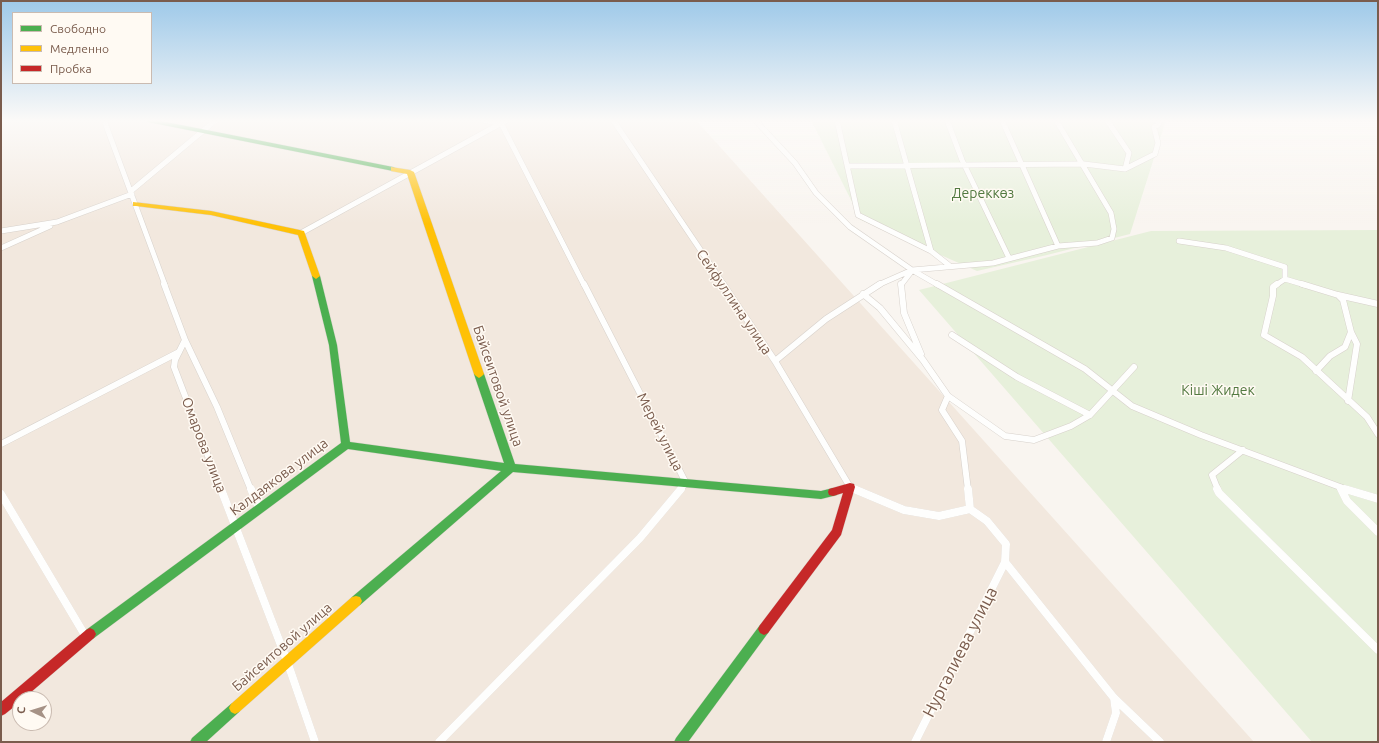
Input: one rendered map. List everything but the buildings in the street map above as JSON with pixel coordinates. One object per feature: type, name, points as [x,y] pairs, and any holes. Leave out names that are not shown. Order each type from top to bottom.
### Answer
[{"type":"street","points":[[117,155],[185,340],[217,408],[259,508]]},
{"type":"street","points":[[1,248],[57,222],[131,192],[174,155]]},
{"type":"street","points":[[322,155],[410,172]]},
{"type":"street","points":[[136,204],[211,213],[301,233],[442,155]]},
{"type":"street","name":"Мерей улица","points":[[439,742],[640,538],[686,483],[517,155]]},
{"type":"street","name":"Сейфуллина улица","points":[[636,155],[775,361],[850,488]]},
{"type":"street","points":[[787,155],[795,163],[816,193],[850,227],[912,270],[1042,343],[1085,369],[1132,406],[1201,435],[1340,487],[1378,499]]},
{"type":"street","points":[[845,155],[858,215],[931,252],[950,266]]},
{"type":"street","points":[[905,155],[931,252]]},
{"type":"street","points":[[961,155],[1009,258]]},
{"type":"street","points":[[1018,155],[1058,246]]},
{"type":"street","points":[[775,361],[826,319],[863,294],[876,286],[912,270],[993,263],[1058,246],[1097,243],[1112,238],[1114,229],[1111,213],[1078,155]]},
{"type":"street","points":[[1125,169],[1129,155]]},
{"type":"street","points":[[848,166],[1084,164],[1125,169],[1154,155]]},
{"type":"street","name":"Байсеитовой улица","points":[[196,742],[287,661],[511,468],[410,172]]},
{"type":"street","points":[[1,231],[57,222]]},
{"type":"street","name":"Калдаякова улица","points":[[1,710],[86,637],[346,445],[333,345],[314,268],[301,233]]},
{"type":"street","points":[[1179,241],[1226,248],[1266,260],[1285,267],[1286,279]]},
{"type":"street","points":[[912,270],[901,284],[904,313],[923,360]]},
{"type":"street","points":[[1378,304],[1338,295],[1286,279],[1273,287],[1273,296],[1264,335],[1277,344],[1302,356],[1316,371],[1367,417],[1378,434]]},
{"type":"street","points":[[863,294],[880,308],[923,360],[948,396],[1005,436],[1034,440],[1071,426],[1090,415],[1134,367]]},
{"type":"street","points":[[1338,295],[1342,300],[1351,332],[1357,344],[1348,401]]},
{"type":"street","points":[[1316,371],[1330,356],[1346,347],[1351,332]]},
{"type":"street","points":[[952,335],[1017,377],[1090,415]]},
{"type":"street","name":"Омарова улица","points":[[185,340],[175,360],[174,367],[287,661],[315,742]]},
{"type":"street","points":[[1,444],[179,351]]},
{"type":"street","points":[[948,396],[942,410],[962,441],[970,509]]},
{"type":"street","points":[[346,445],[511,468],[820,495],[850,488],[904,510],[939,516],[970,509],[988,521],[1006,544],[1006,562],[1114,698],[1160,742]]},
{"type":"street","points":[[1243,450],[1212,475],[1219,492],[1378,650]]},
{"type":"street","points":[[1340,487],[1347,501],[1378,532]]},
{"type":"street","points":[[680,742],[837,532],[850,488]]},
{"type":"street","points":[[1,494],[86,637]]},
{"type":"street","name":"Нургалиева улица","points":[[915,742],[1006,562]]},
{"type":"street","points":[[1106,742],[1116,713],[1114,698]]},
{"type":"shaded area","points":[[1,155],[727,155],[1254,742],[1,742]]},
{"type":"green space","name":"Дереккөз","points":[[828,155],[1155,155],[1130,234],[977,271],[861,220]]},
{"type":"green space","name":"Кіші Жидек","points":[[1378,230],[1378,742],[1312,742],[919,290],[1151,231]]},
{"type":"traffic: fast","points":[[321,155],[393,169]]},
{"type":"traffic: fast","points":[[90,634],[346,445],[333,345],[316,276]]},
{"type":"traffic: fast","points":[[356,601],[511,468],[479,374]]},
{"type":"traffic: fast","points":[[346,445],[511,468],[821,495],[833,492]]},
{"type":"traffic: fast","points":[[680,742],[764,629]]},
{"type":"traffic: fast","points":[[196,742],[235,708]]},
{"type":"traffic: slow","points":[[393,169],[410,172],[479,374]]},
{"type":"traffic: slow","points":[[136,204],[211,213],[301,233],[316,276]]},
{"type":"traffic: slow","points":[[235,708],[356,601]]},
{"type":"traffic: jam","points":[[764,629],[837,532],[850,487],[833,492]]},
{"type":"traffic: jam","points":[[1,710],[90,634]]}]
